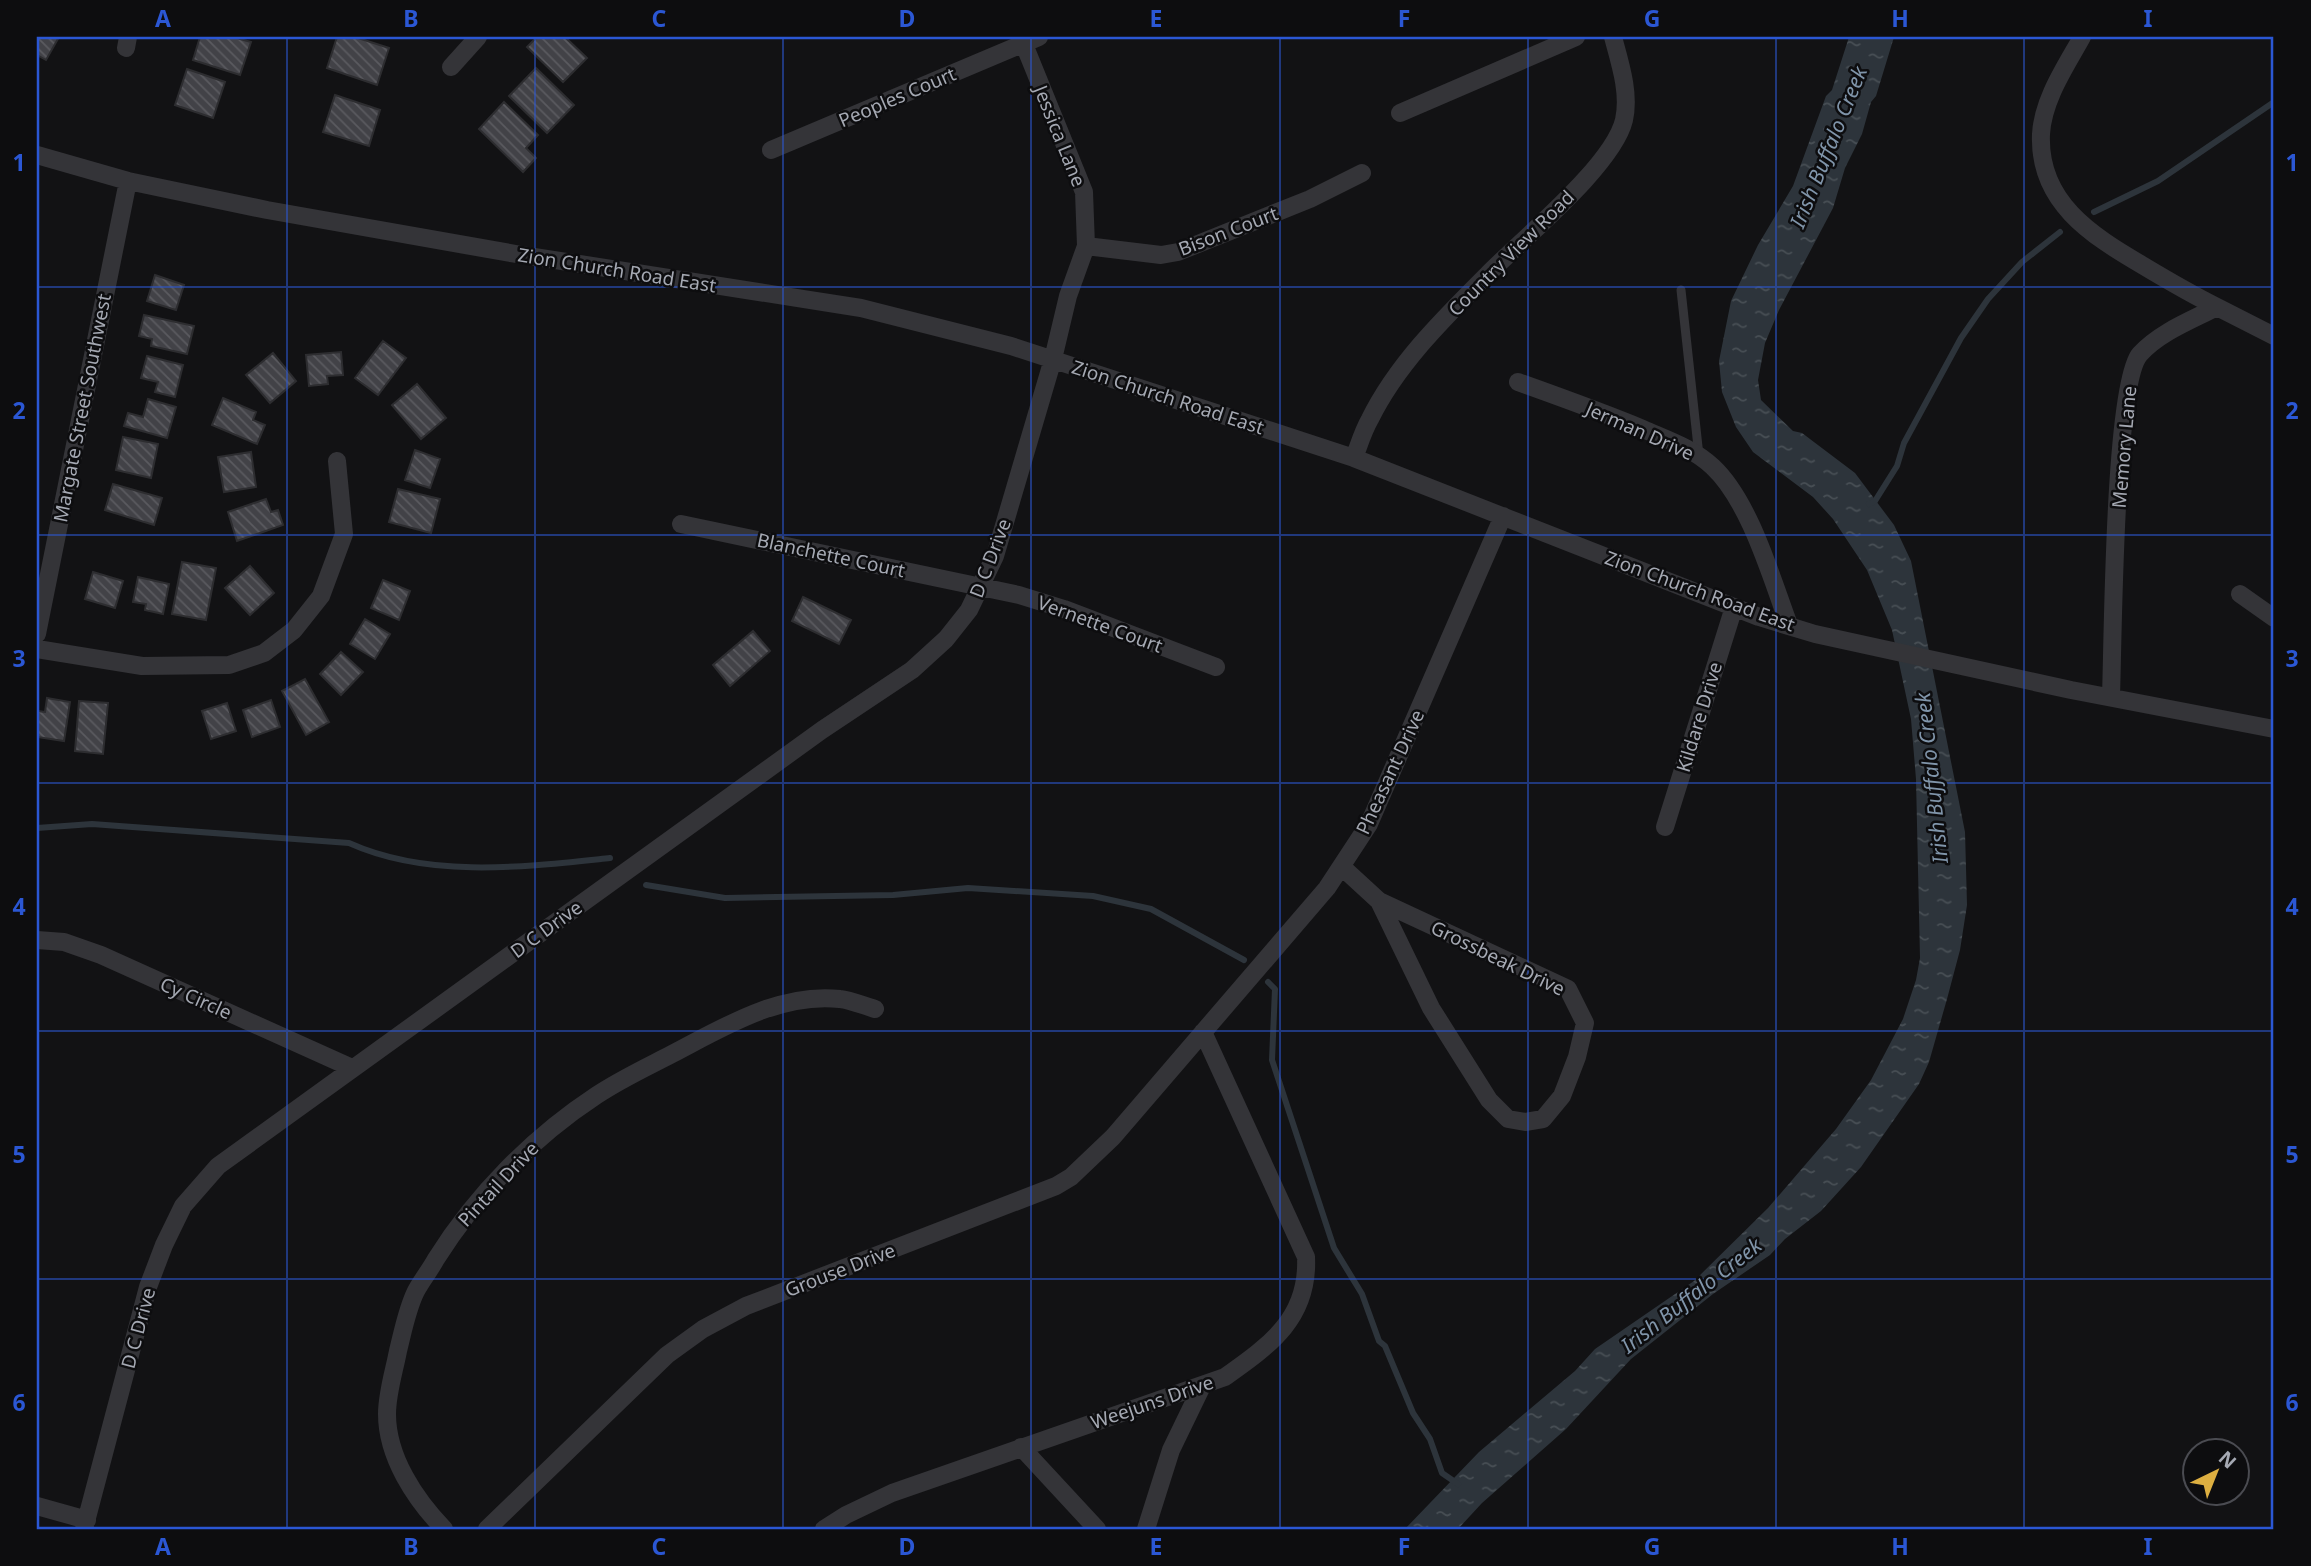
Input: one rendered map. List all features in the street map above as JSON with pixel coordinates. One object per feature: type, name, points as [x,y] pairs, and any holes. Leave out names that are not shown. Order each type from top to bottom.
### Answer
[{"type":"street","points":[[451,66],[478,37]]},
{"type":"street","points":[[1400,113],[1576,37]]},
{"type":"street","name":"Country View Road","points":[[1354,458],[1369,419],[1386,391],[1423,342],[1603,160],[1623,123],[1626,103],[1613,37]]},
{"type":"street","points":[[2082,37],[2053,90],[2041,132],[2043,164],[2063,205],[2100,241],[2274,336]]},
{"type":"street","name":"Peoples Court","points":[[771,150],[1028,39]]},
{"type":"street","name":"Jessica Lane","points":[[1028,39],[1084,192],[1086,246],[1068,296],[1054,359]]},
{"type":"street","name":"Zion Church Road East","points":[[37,155],[128,181],[267,210],[516,254],[861,308],[1054,359],[1354,458],[1759,617],[1815,634],[2071,690],[2274,729]]},
{"type":"street","name":"Bison Court","points":[[1086,246],[1161,255],[1178,252],[1310,199],[1362,173]]},
{"type":"street","name":"Margate Street Southwest","points":[[37,634],[128,181]]},
{"type":"street","name":"Memory Lane","points":[[2111,696],[2120,447],[2128,382],[2138,355],[2160,337],[2217,307]]},
{"type":"street","name":"D C Drive","points":[[85,1525],[148,1287],[164,1245],[184,1206],[218,1166],[235,1152],[822,730],[912,670],[946,639],[970,610],[995,556],[1054,359]]},
{"type":"street","name":"Jerman Drive","points":[[1518,382],[1600,411],[1687,448],[1713,467],[1735,496],[1755,537],[1788,625]]},
{"type":"street","points":[[37,649],[142,666],[229,665],[264,653],[294,630],[321,596],[344,534],[337,461]]},
{"type":"street","name":"Pheasant Drive","points":[[1203,1032],[1327,888],[1369,824],[1503,516]]},
{"type":"street","name":"Blanchette Court","points":[[681,524],[982,586]]},
{"type":"street","name":"Vernette Court","points":[[982,586],[1019,594],[1064,609],[1216,667]]},
{"type":"street","points":[[2239,594],[2274,618]]},
{"type":"street","name":"Kildare Drive","points":[[1665,827],[1734,607]]},
{"type":"street","name":"Grossbeak Drive","points":[[1342,867],[1379,901],[1568,989],[1585,1023],[1577,1057],[1562,1096],[1543,1119],[1525,1122],[1508,1119],[1489,1100],[1431,1008],[1379,901]]},
{"type":"street","name":"Cy Circle","points":[[37,940],[64,942],[101,955],[352,1068]]},
{"type":"street","name":"Pintail Drive","points":[[444,1529],[427,1511],[398,1461],[389,1437],[387,1413],[397,1358],[416,1291],[455,1229],[478,1200],[526,1151],[596,1096],[624,1078],[736,1021],[809,998],[841,999],[875,1009]]},
{"type":"street","name":"Weejuns Drive","points":[[824,1529],[892,1493],[1225,1377],[1262,1350],[1289,1321],[1301,1300],[1307,1278],[1306,1257],[1203,1032]]},
{"type":"street","name":"Grouse Drive","points":[[487,1529],[667,1355],[703,1329],[746,1306],[1044,1191],[1071,1177],[1112,1137],[1203,1032]]},
{"type":"street","points":[[1146,1529],[1171,1450],[1202,1386]]},
{"type":"street","points":[[1021,1447],[1097,1529]]},
{"type":"street","points":[[37,1506],[85,1525]]},
{"type":"lane","points":[[1681,290],[1699,457]]},
{"type":"water","name":"Irish Buffalo Creek","points":[[1849,37],[1894,37],[1876,96],[1871,102],[1862,134],[1845,168],[1833,208],[1779,310],[1765,343],[1758,380],[1761,400],[1793,431],[1802,433],[1855,473],[1894,525],[1911,561],[1965,832],[1967,905],[1960,950],[1929,1062],[1919,1084],[1861,1167],[1821,1211],[1785,1239],[1770,1255],[1713,1294],[1631,1359],[1566,1429],[1482,1503],[1458,1529],[1405,1529],[1479,1452],[1575,1371],[1595,1349],[1694,1281],[1768,1208],[1836,1129],[1871,1080],[1903,1019],[1916,980],[1920,958],[1916,779],[1911,719],[1892,630],[1867,570],[1833,519],[1813,497],[1753,452],[1736,427],[1722,392],[1719,361],[1731,301],[1758,245],[1793,186],[1826,96],[1832,90]]},
{"type":"building","points":[[37,37],[59,37],[46,60],[37,55]]},
{"type":"building","points":[[200,37],[233,37],[251,42],[240,75],[193,60]]},
{"type":"building","points":[[337,37],[355,37],[389,48],[377,85],[327,68]]},
{"type":"building","points":[[537,37],[565,37],[587,58],[563,82],[527,47]]},
{"type":"building","points":[[536,68],[574,105],[547,133],[509,96]]},
{"type":"building","points":[[187,69],[225,82],[213,118],[175,105]]},
{"type":"building","points":[[335,95],[380,110],[369,146],[323,132]]},
{"type":"building","points":[[504,102],[538,135],[526,148],[536,158],[523,172],[479,129]]},
{"type":"building","points":[[155,275],[184,285],[176,310],[147,301]]},
{"type":"building","points":[[144,315],[194,326],[187,354],[151,346],[152,339],[139,336]]},
{"type":"building","points":[[383,341],[406,358],[378,395],[355,378]]},
{"type":"building","points":[[341,352],[343,375],[327,376],[328,384],[309,386],[306,355]]},
{"type":"building","points":[[273,353],[296,381],[270,403],[246,375]]},
{"type":"building","points":[[147,356],[183,365],[175,397],[155,392],[158,382],[141,378]]},
{"type":"building","points":[[417,384],[446,418],[421,439],[392,405]]},
{"type":"building","points":[[223,398],[256,412],[253,420],[265,425],[257,444],[212,425]]},
{"type":"building","points":[[148,399],[176,407],[167,438],[124,426],[128,413],[143,417]]},
{"type":"building","points":[[123,437],[158,444],[151,478],[116,470]]},
{"type":"building","points":[[415,450],[440,459],[430,488],[405,480]]},
{"type":"building","points":[[251,452],[256,487],[224,492],[218,457]]},
{"type":"building","points":[[113,484],[162,498],[154,525],[105,510]]},
{"type":"building","points":[[398,489],[440,499],[431,533],[389,522]]},
{"type":"building","points":[[266,499],[271,512],[278,510],[283,525],[237,541],[228,512]]},
{"type":"building","points":[[182,562],[216,568],[206,620],[172,614]]},
{"type":"building","points":[[250,566],[274,593],[250,615],[225,588]]},
{"type":"building","points":[[93,572],[123,581],[115,608],[85,599]]},
{"type":"building","points":[[138,577],[169,584],[163,614],[145,610],[146,604],[133,602]]},
{"type":"building","points":[[383,580],[410,591],[399,620],[371,608]]},
{"type":"building","points":[[803,597],[851,620],[839,644],[792,621]]},
{"type":"building","points":[[365,619],[390,634],[375,659],[350,644]]},
{"type":"building","points":[[753,631],[770,651],[730,686],[713,665]]},
{"type":"building","points":[[341,652],[363,672],[341,695],[320,674]]},
{"type":"building","points":[[305,679],[329,722],[306,735],[282,691]]},
{"type":"building","points":[[47,698],[70,702],[64,741],[37,737],[37,711],[45,712]]},
{"type":"building","points":[[271,700],[280,727],[252,737],[243,710]]},
{"type":"building","points":[[79,701],[108,703],[103,754],[75,751]]},
{"type":"building","points":[[227,703],[236,731],[211,739],[202,711]]},
{"type":"waterway","points":[[2094,212],[2158,181],[2274,102]]},
{"type":"waterway","points":[[1869,504],[1875,501],[1897,466],[1904,443],[1961,338],[1988,299],[2022,262],[2060,232]]},
{"type":"waterway","points":[[37,828],[92,824],[349,843],[411,862],[444,866],[511,867],[610,858]]},
{"type":"waterway","points":[[646,885],[725,898],[893,895],[968,888],[1093,896],[1151,909],[1244,960]]},
{"type":"waterway","points":[[1268,982],[1275,989],[1272,1060],[1334,1248],[1362,1294],[1379,1341],[1385,1346],[1413,1413],[1430,1439],[1442,1473],[1458,1484]]}]
